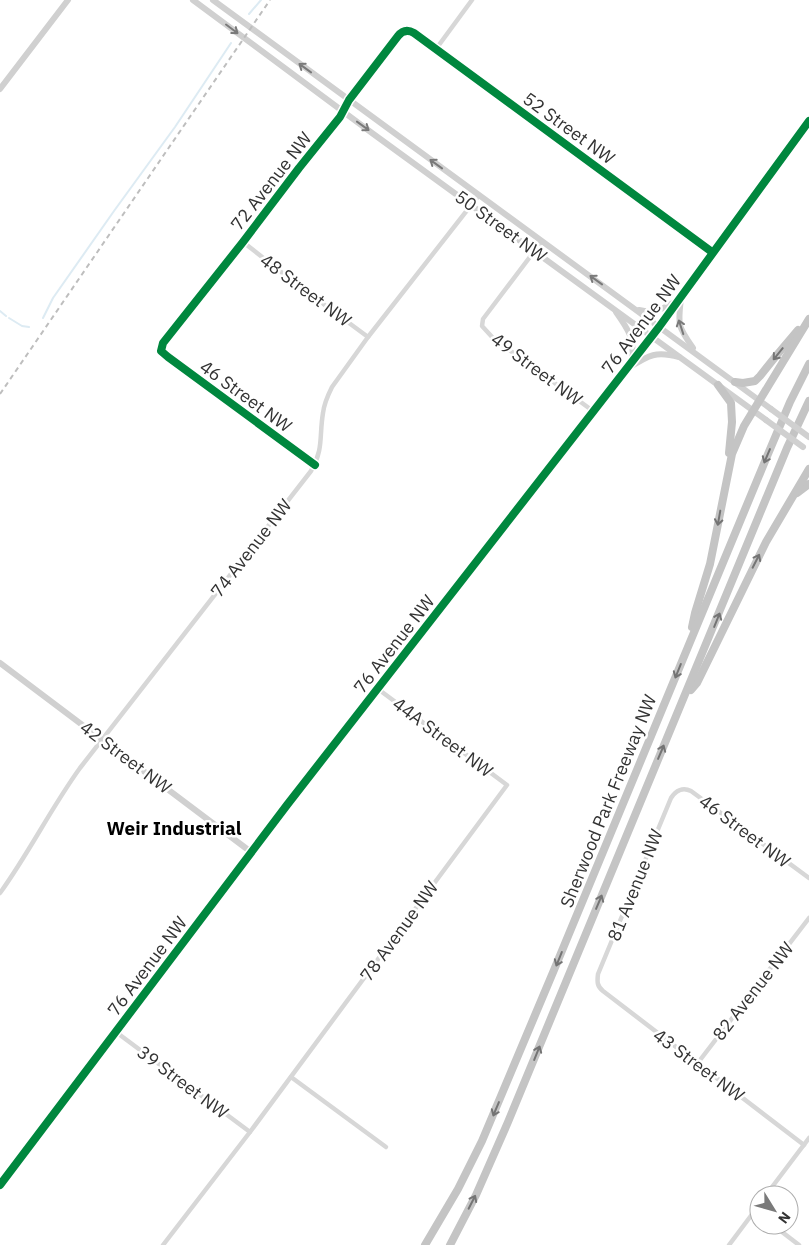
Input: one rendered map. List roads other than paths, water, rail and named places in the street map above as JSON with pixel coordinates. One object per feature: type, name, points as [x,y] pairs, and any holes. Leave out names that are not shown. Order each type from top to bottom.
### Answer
[{"type":"highway","points":[[734,382],[752,382],[760,376],[809,318]]},
{"type":"highway","points":[[688,645],[695,613],[710,564],[732,454],[738,438],[809,318]]},
{"type":"highway","name":"Sherwood Park Freeway NW","points":[[425,1245],[458,1189],[482,1141],[790,402],[809,364]]},
{"type":"highway","points":[[718,385],[731,403],[732,422],[728,470]]},
{"type":"highway","name":"Sherwood Park Freeway NW","points":[[450,1245],[476,1195],[508,1122],[787,448],[809,401]]},
{"type":"highway","points":[[685,697],[697,683],[762,550],[809,469]]},
{"type":"highway","points":[[790,500],[809,484]]},
{"type":"street","points":[[0,89],[68,0]]},
{"type":"street","name":"50 Street NW","points":[[193,0],[806,449]]},
{"type":"street","name":"50 Street NW","points":[[213,0],[809,437]]},
{"type":"street","points":[[436,49],[472,0]]},
{"type":"street","name":"72 Avenue NW","points":[[161,351],[163,343],[344,112],[350,100],[400,33],[406,30]]},
{"type":"street","name":"52 Street NW","points":[[406,30],[412,31],[712,252]]},
{"type":"street","name":"76 Avenue NW","points":[[0,1185],[251,852],[659,327],[809,121]]},
{"type":"street","name":"74 Avenue NW","points":[[0,893],[67,787],[101,739],[308,476],[320,452],[322,415],[328,395],[338,378],[479,194]]},
{"type":"street","points":[[536,251],[542,241]]},
{"type":"street","name":"48 Street NW","points":[[243,242],[368,337]]},
{"type":"street","name":"49 Street NW","points":[[536,251],[483,319],[482,326],[493,338],[593,412]]},
{"type":"street","points":[[635,309],[648,312],[656,311],[680,298]]},
{"type":"street","points":[[680,298],[678,317],[680,328],[696,354]]},
{"type":"street","points":[[612,307],[627,327],[632,338],[632,361]]},
{"type":"street","name":"46 Street NW","points":[[161,351],[315,465]]},
{"type":"street","points":[[626,368],[653,355],[664,354],[682,358]]},
{"type":"street","name":"42 Street NW","points":[[0,663],[251,852]]},
{"type":"street","name":"44A Street NW","points":[[378,689],[507,785]]},
{"type":"street","name":"78 Avenue NW","points":[[163,1245],[250,1132],[507,785]]},
{"type":"street","name":"46 Street NW","points":[[680,790],[688,789],[691,791],[809,878]]},
{"type":"street","name":"81 Avenue NW","points":[[597,983],[598,974],[671,798],[676,791],[680,790]]},
{"type":"street","name":"82 Avenue NW","points":[[697,1064],[809,918]]},
{"type":"street","name":"43 Street NW","points":[[597,983],[603,991],[804,1145]]},
{"type":"street","name":"39 Street NW","points":[[116,1032],[250,1132]]},
{"type":"street","points":[[291,1077],[386,1148]]},
{"type":"street","points":[[774,1185],[809,1138]]},
{"type":"street","points":[[729,1245],[749,1222]]},
{"type":"street","points":[[786,1235],[799,1245]]},
{"type":"waterway","points":[[249,14],[261,0]]},
{"type":"waterway","points":[[43,318],[53,298],[175,127],[231,43]]},
{"type":"waterway","points":[[0,311],[6,316]]},
{"type":"waterway","points":[[9,318],[22,326],[29,327]]},
{"type":"railway","points":[[0,394],[270,0]]},
{"type":"district","name":"Weir Industrial","points":[[174,828]]}]
